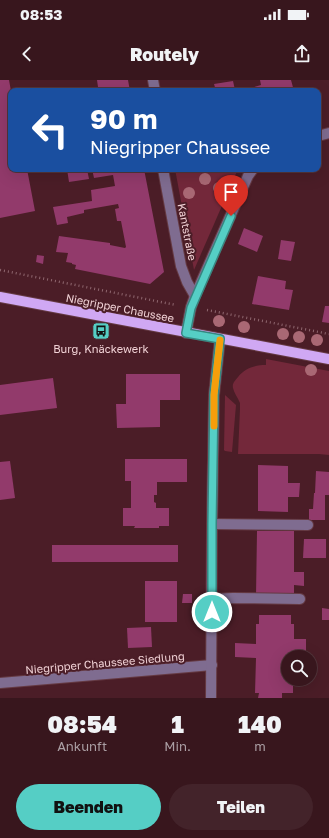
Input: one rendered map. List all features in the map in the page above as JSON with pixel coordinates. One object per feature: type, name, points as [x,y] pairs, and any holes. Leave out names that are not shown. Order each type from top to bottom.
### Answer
[{"type":"main road","name":"Niegripper Chaussee","points":[[0,297],[329,359]]},
{"type":"street","name":"Kantstraße","points":[[164,172],[181,266],[186,282],[195,296]]},
{"type":"street","points":[[186,333],[195,296],[251,172]]},
{"type":"street","points":[[212,698],[214,395],[220,339]]},
{"type":"street","points":[[212,524],[308,525]]},
{"type":"street","points":[[212,599],[300,599]]},
{"type":"street","name":"Niegripper Chaussee Siedlung","points":[[0,684],[212,665]]},
{"type":"path","points":[[0,270],[329,334]]},
{"type":"shaded area","points":[[176,172],[237,172],[194,270]]},
{"type":"shaded area","points":[[266,359],[329,371],[329,455],[238,454],[240,403],[233,385],[241,374],[247,369],[254,366],[266,365]]},
{"type":"shaded area","points":[[225,395],[236,405],[232,452],[224,450]]},
{"type":"building","points":[[0,80],[9,80],[10,88],[8,88],[8,172],[28,172],[35,211],[0,218]]},
{"type":"building","points":[[97,80],[128,80],[129,88],[93,88],[98,87]]},
{"type":"building","points":[[260,80],[291,80],[293,88],[251,88],[261,85]]},
{"type":"building","points":[[233,81],[235,88],[215,88],[214,84]]},
{"type":"building","points":[[67,172],[88,172],[89,179],[69,182]]},
{"type":"building","points":[[93,172],[145,172],[164,272],[150,284],[75,269],[76,265],[66,262],[68,253],[56,252],[59,236],[110,243],[110,245],[126,247],[121,221],[117,221],[115,209],[119,208],[118,204],[84,210],[84,213],[67,217],[68,223],[57,225],[53,207],[92,201],[91,190],[115,186],[113,175],[94,178]]},
{"type":"building","points":[[244,228],[263,236],[257,252],[238,244]]},
{"type":"building","points":[[281,240],[295,242],[291,261],[278,259]]},
{"type":"building","points":[[37,255],[44,256],[43,264],[36,262]]},
{"type":"building","points":[[258,276],[286,281],[285,289],[293,290],[289,310],[252,304]]},
{"type":"building","points":[[325,306],[329,306],[329,323],[322,322]]},
{"type":"building","points":[[126,374],[180,374],[180,400],[160,400],[160,427],[117,428],[116,404],[126,404]]},
{"type":"building","points":[[53,378],[57,408],[0,415],[0,385]]},
{"type":"building","points":[[125,459],[187,459],[187,482],[157,482],[157,495],[154,495],[154,502],[156,503],[156,508],[169,508],[169,526],[159,526],[159,528],[134,528],[135,526],[123,526],[123,508],[131,508],[131,481],[125,481]]},
{"type":"building","points":[[10,461],[15,498],[0,500],[0,462]]},
{"type":"building","points":[[258,465],[288,466],[288,483],[300,483],[299,497],[288,497],[288,512],[258,511]]},
{"type":"building","points":[[316,471],[329,472],[329,495],[325,495],[325,520],[309,520],[309,509],[313,509]]},
{"type":"building","points":[[257,531],[294,531],[294,572],[304,572],[304,586],[294,585],[294,596],[256,596]]},
{"type":"building","points":[[304,539],[326,539],[326,558],[303,558]]},
{"type":"building","points":[[52,545],[178,545],[178,562],[52,562]]},
{"type":"building","points":[[145,581],[177,581],[177,622],[145,622]]},
{"type":"building","points":[[183,594],[192,594],[192,603],[182,603]]},
{"type":"building","points":[[322,608],[329,609],[329,620],[322,620]]},
{"type":"building","points":[[259,615],[291,615],[291,624],[294,624],[294,639],[306,639],[306,650],[281,650],[281,686],[293,686],[293,693],[282,693],[282,698],[258,698],[259,693],[255,693],[256,658],[235,657],[235,643],[256,644],[256,624],[259,624]]},
{"type":"building","points":[[151,627],[152,647],[128,648],[127,628]]},
{"type":"slow traffic","points":[[214,426],[214,395],[220,340]]},
{"type":"place","name":"Burg, Knäckewerk","points":[[101,331]]},
{"type":"route","points":[[212,612],[214,395],[220,339],[186,333],[191,308],[231,216]]}]
